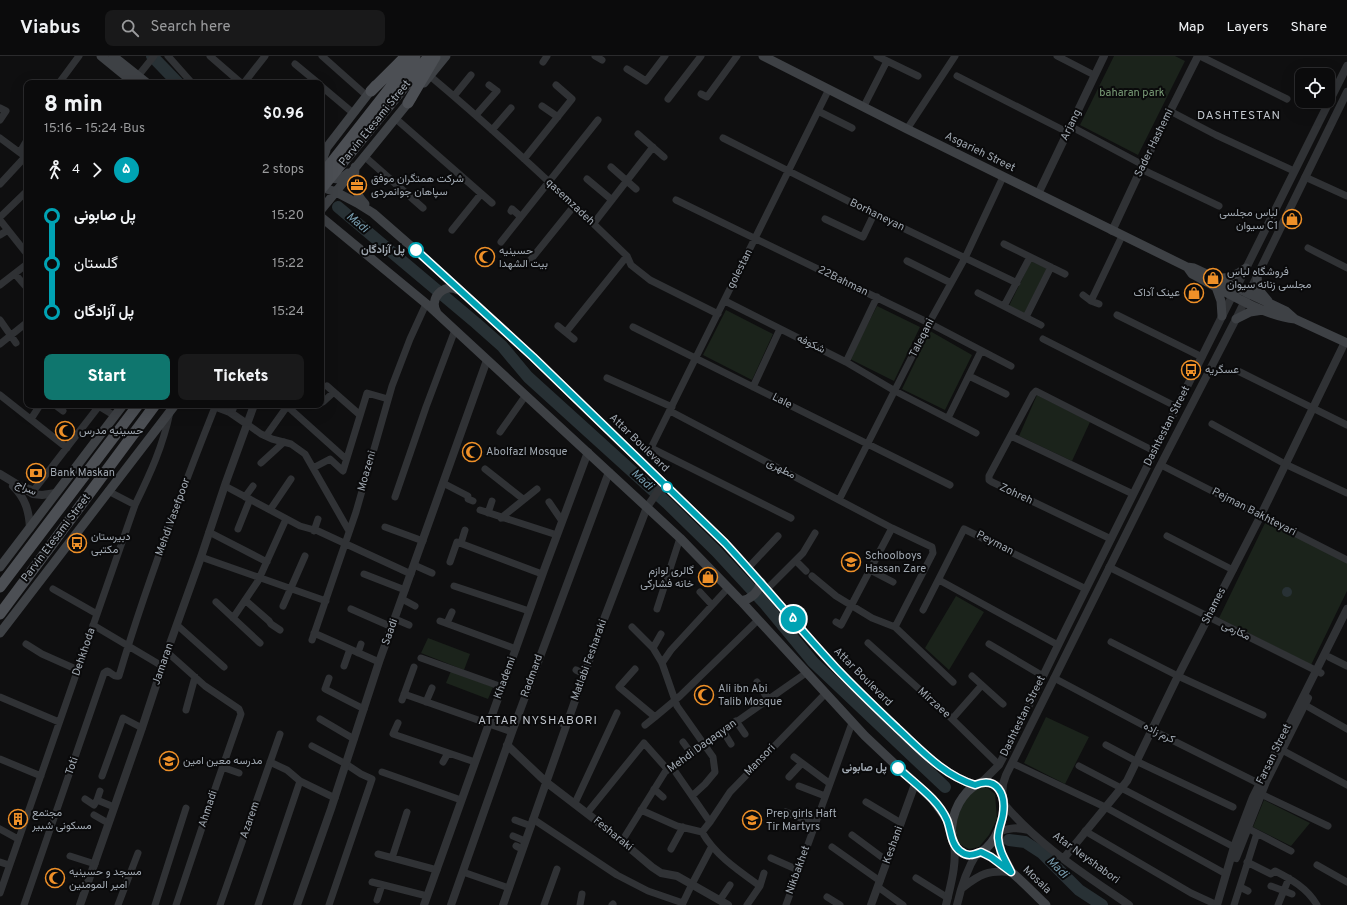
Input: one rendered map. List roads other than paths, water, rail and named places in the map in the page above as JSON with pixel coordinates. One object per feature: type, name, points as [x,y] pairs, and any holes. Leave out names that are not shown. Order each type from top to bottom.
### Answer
[{"type":"main road","points":[[101,56],[136,79]]},
{"type":"main road","points":[[113,56],[136,79]]},
{"type":"main road","points":[[324,151],[398,56]]},
{"type":"main road","points":[[369,94],[406,56]]},
{"type":"main road","name":"Parvin Etesami Street","points":[[324,184],[405,77],[415,56]]},
{"type":"main road","name":"Parvin Etesami Street","points":[[324,172],[405,77],[428,56]]},
{"type":"main road","points":[[408,103],[436,56]]},
{"type":"main road","points":[[324,206],[446,56]]},
{"type":"main road","name":"Asgarieh Street","points":[[763,56],[1122,236],[1187,267],[1194,268],[1235,292],[1268,307],[1286,311],[1295,319],[1346,342]]},
{"type":"main road","points":[[324,148],[330,144]]},
{"type":"main road","points":[[324,154],[330,144]]},
{"type":"main road","points":[[324,171],[328,176],[335,179],[344,177],[355,167]]},
{"type":"main road","points":[[355,167],[355,190],[359,198],[373,213]]},
{"type":"main road","name":"Attar Boulevard","points":[[324,189],[336,192],[373,213],[461,291],[533,357],[725,543],[836,669],[905,735],[941,768],[957,779],[978,784]]},
{"type":"main road","points":[[324,220],[430,303],[439,315],[647,507],[680,538],[728,588],[744,601],[758,620],[852,723],[933,800],[947,819],[957,848],[968,855],[979,853],[991,857],[1011,872]]},
{"type":"main road","points":[[324,228],[330,229],[342,235]]},
{"type":"main road","points":[[1222,316],[1221,301],[1216,282],[1228,278],[1246,268]]},
{"type":"main road","points":[[1236,319],[1250,312],[1268,307],[1258,289],[1257,275]]},
{"type":"main road","points":[[430,303],[441,290],[454,288],[461,291]]},
{"type":"main road","points":[[0,567],[121,408]]},
{"type":"main road","name":"Parvin Etesami Street","points":[[0,587],[136,408]]},
{"type":"main road","name":"Parvin Etesami Street","points":[[0,614],[154,408]]},
{"type":"main road","points":[[0,634],[172,409]]},
{"type":"main road","points":[[744,601],[752,597],[763,586]]},
{"type":"main road","points":[[953,837],[953,820],[957,806],[962,797],[978,784],[988,782],[994,784],[999,789],[1003,800],[1002,822],[993,840],[979,853]]},
{"type":"main road","points":[[998,832],[1001,853],[1011,872]]},
{"type":"main road","name":"Mosala","points":[[1011,872],[1046,905]]},
{"type":"street","points":[[61,80],[79,56]]},
{"type":"street","points":[[168,56],[189,80]]},
{"type":"street","points":[[210,56],[238,80]]},
{"type":"street","points":[[245,80],[265,56]]},
{"type":"street","points":[[322,56],[369,94]]},
{"type":"street","points":[[595,56],[602,60]]},
{"type":"street","points":[[627,69],[646,81],[665,56]]},
{"type":"street","points":[[668,99],[701,56]]},
{"type":"street","points":[[701,94],[707,97],[737,56]]},
{"type":"street","points":[[877,56],[918,76]]},
{"type":"street","points":[[907,129],[955,56]]},
{"type":"street","points":[[1057,56],[1094,75]]},
{"type":"street","name":"Arjang","points":[[1038,194],[1104,56]]},
{"type":"street","points":[[1199,56],[1287,99]]},
{"type":"street","name":"Sader Hashemi","points":[[1112,231],[1142,167],[1199,56]]},
{"type":"street","points":[[136,79],[150,58]]},
{"type":"street","points":[[864,106],[887,61]]},
{"type":"street","points":[[295,64],[314,80]]},
{"type":"street","name":"Dashtestan Street","points":[[978,784],[999,765],[1347,66]]},
{"type":"street","points":[[454,96],[470,75]]},
{"type":"street","name":"qasemzadeh","points":[[430,76],[476,115],[594,223],[627,256],[631,265],[650,280],[718,314]]},
{"type":"street","points":[[957,76],[1068,129],[1219,206]]},
{"type":"street","points":[[476,115],[497,91],[489,85]]},
{"type":"street","points":[[524,159],[572,99],[556,85]]},
{"type":"street","points":[[324,89],[353,113]]},
{"type":"street","name":"golestan","points":[[791,518],[651,448],[756,239],[829,89]]},
{"type":"street","name":"Dashtestan Street","points":[[1003,800],[1003,784],[1012,763],[1160,465],[1236,319],[1347,92]]},
{"type":"street","points":[[542,106],[558,117]]},
{"type":"street","points":[[0,108],[6,111],[0,120]]},
{"type":"street","points":[[492,130],[511,108]]},
{"type":"street","points":[[818,111],[852,128]]},
{"type":"street","points":[[1170,112],[1294,171]]},
{"type":"street","points":[[395,118],[492,202]]},
{"type":"street","points":[[501,242],[520,216],[598,120]]},
{"type":"street","points":[[638,134],[664,157]]},
{"type":"street","points":[[0,138],[24,156],[0,184]]},
{"type":"street","name":"Borhaneyan","points":[[723,138],[874,214],[1017,283]]},
{"type":"street","points":[[594,223],[653,147]]},
{"type":"street","points":[[364,156],[423,208]]},
{"type":"street","points":[[611,167],[626,182],[636,189]]},
{"type":"street","name":"Taleqani","points":[[839,500],[929,323],[965,258],[1003,176]]},
{"type":"street","points":[[1305,177],[1347,196]]},
{"type":"street","points":[[587,179],[612,200]]},
{"type":"street","points":[[0,217],[24,194]]},
{"type":"street","points":[[452,230],[481,194]]},
{"type":"street","name":"22Bahman","points":[[676,200],[877,297],[1011,366]]},
{"type":"street","points":[[528,263],[574,206]]},
{"type":"street","points":[[511,211],[512,210],[520,216]]},
{"type":"street","points":[[826,219],[863,237],[874,214]]},
{"type":"street","points":[[0,220],[24,250]]},
{"type":"street","points":[[0,235],[8,230]]},
{"type":"street","points":[[1091,301],[1122,236]]},
{"type":"street","points":[[1004,244],[1065,274]]},
{"type":"street","points":[[1308,248],[1347,268]]},
{"type":"street","points":[[566,332],[627,256]]},
{"type":"street","points":[[1004,306],[1030,257]]},
{"type":"street","points":[[907,261],[951,283]]},
{"type":"street","points":[[0,285],[24,266]]},
{"type":"street","points":[[1026,317],[1051,267]]},
{"type":"street","points":[[15,274],[24,284]]},
{"type":"street","points":[[978,293],[1041,325]]},
{"type":"street","points":[[1082,295],[1099,304]]},
{"type":"street","points":[[846,362],[877,297]]},
{"type":"street","name":"شکوفه","points":[[725,301],[846,362],[895,391],[976,433]]},
{"type":"street","name":"Moazeni","points":[[350,649],[313,637],[346,544],[388,399],[410,339],[430,303]]},
{"type":"street","points":[[1117,315],[1202,357]]},
{"type":"street","points":[[0,320],[16,343]]},
{"type":"street","points":[[0,344],[24,326]]},
{"type":"street","points":[[558,326],[574,339]]},
{"type":"street","name":"Lale","points":[[633,327],[950,485]]},
{"type":"street","points":[[753,387],[780,329]]},
{"type":"street","points":[[395,497],[426,407],[455,330]]},
{"type":"street","points":[[1043,339],[1177,407]]},
{"type":"street","name":"Shames","points":[[1064,858],[1127,781],[1178,676],[1233,570],[1346,342]]},
{"type":"street","points":[[948,418],[981,351]]},
{"type":"street","name":"Saadi","points":[[297,905],[335,798],[379,662],[487,360]]},
{"type":"street","points":[[1238,371],[1347,425]]},
{"type":"street","points":[[969,376],[1006,394]]},
{"type":"street","name":"مطهری","points":[[607,378],[671,409],[839,500],[932,547],[933,552],[895,627]]},
{"type":"street","points":[[326,386],[360,415]]},
{"type":"street","name":"Zohreh","points":[[1111,538],[992,482],[989,480],[989,476],[1034,392],[1036,391],[1154,451]]},
{"type":"street","points":[[324,400],[334,392]]},
{"type":"street","points":[[313,468],[330,459],[343,471],[367,393],[388,399]]},
{"type":"street","points":[[0,395],[67,448]]},
{"type":"street","points":[[500,432],[526,395]]},
{"type":"street","points":[[31,419],[38,408]]},
{"type":"street","points":[[60,408],[64,410]]},
{"type":"street","points":[[16,485],[34,490],[97,408]]},
{"type":"street","points":[[101,408],[115,416]]},
{"type":"street","name":"Mehdi Vasefpoor","points":[[128,646],[148,585],[215,408]]},
{"type":"street","name":"Jamaran","points":[[80,905],[253,408]]},
{"type":"street","points":[[266,436],[286,408]]},
{"type":"street","points":[[291,408],[346,459]]},
{"type":"street","name":"Dehkhoda","points":[[0,893],[135,505],[155,464],[172,409]]},
{"type":"street","points":[[233,409],[247,424],[272,440],[284,442],[299,448],[305,454],[349,531]]},
{"type":"street","points":[[1212,424],[1285,464],[1347,492]]},
{"type":"street","points":[[1011,436],[1133,494]]},
{"type":"street","points":[[149,438],[157,445],[158,455]]},
{"type":"street","points":[[261,463],[284,442]]},
{"type":"street","name":"Khademi","points":[[424,905],[542,574],[588,452]]},
{"type":"street","name":"Pejman Bakhteyari","points":[[1160,465],[1347,560]]},
{"type":"street","points":[[485,469],[523,500]]},
{"type":"street","name":"Radmard","points":[[451,905],[507,745],[609,472]]},
{"type":"street","name":"سراج","points":[[3,476],[33,494],[42,495],[56,493]]},
{"type":"street","name":"سراج","points":[[3,476],[19,492],[26,502],[30,528]]},
{"type":"street","points":[[270,510],[291,479]]},
{"type":"street","points":[[443,483],[468,496],[468,499],[473,501]]},
{"type":"street","name":"Matlabi Fesharaki","points":[[503,905],[521,846],[532,822],[584,674],[647,507],[663,484]]},
{"type":"street","points":[[225,486],[300,526],[318,531],[411,574]]},
{"type":"street","points":[[238,529],[247,498],[253,486]]},
{"type":"street","points":[[501,518],[537,489]]},
{"type":"street","points":[[108,491],[135,505]]},
{"type":"street","points":[[488,513],[492,501]]},
{"type":"street","points":[[549,502],[562,521]]},
{"type":"street","points":[[480,510],[557,535]]},
{"type":"street","points":[[233,618],[260,578],[286,519]]},
{"type":"street","points":[[314,531],[318,519]]},
{"type":"street","points":[[385,527],[423,541]]},
{"type":"street","points":[[836,622],[841,625],[892,528]]},
{"type":"street","name":"Peyman","points":[[923,610],[963,531],[966,529],[1086,589]]},
{"type":"street","points":[[460,543],[465,530]]},
{"type":"street","points":[[209,532],[267,562]]},
{"type":"street","points":[[763,586],[796,561],[803,553],[815,533]]},
{"type":"street","points":[[748,568],[778,536]]},
{"type":"street","points":[[1167,536],[1233,570]]},
{"type":"street","points":[[657,609],[680,538]]},
{"type":"street","points":[[450,562],[457,542],[542,574]]},
{"type":"street","points":[[283,606],[292,589],[305,556]]},
{"type":"street","points":[[201,557],[326,601]]},
{"type":"street","points":[[796,561],[809,574],[836,596],[872,618],[895,627],[953,682]]},
{"type":"street","points":[[414,565],[432,573]]},
{"type":"street","name":"مکارمی","points":[[1109,567],[1318,672]]},
{"type":"street","points":[[870,570],[893,582]]},
{"type":"street","points":[[364,574],[405,590]]},
{"type":"street","points":[[939,580],[1058,645]]},
{"type":"street","points":[[454,586],[529,612]]},
{"type":"street","points":[[662,663],[671,650],[728,588]]},
{"type":"street","points":[[53,589],[97,614]]},
{"type":"street","points":[[700,592],[712,605]]},
{"type":"street","points":[[1082,598],[1092,602]]},
{"type":"street","points":[[402,599],[415,606]]},
{"type":"street","points":[[245,600],[271,624],[280,630]]},
{"type":"street","points":[[216,602],[260,643]]},
{"type":"street","points":[[351,609],[393,623],[409,625]]},
{"type":"street","name":"Farsan Street","points":[[1222,905],[1239,850],[1261,794],[1262,784],[1318,672],[1347,609]]},
{"type":"street","points":[[452,612],[444,622],[516,649]]},
{"type":"street","points":[[645,726],[676,700],[758,620]]},
{"type":"street","name":"Farsan Street","points":[[1217,905],[1234,847],[1253,797],[1282,750],[1305,705],[1318,672],[1329,657],[1347,620]]},
{"type":"street","points":[[177,625],[224,667]]},
{"type":"street","points":[[93,626],[162,666]]},
{"type":"street","points":[[632,627],[653,648],[662,663],[677,706],[713,757],[715,772],[692,796]]},
{"type":"street","points":[[653,648],[661,634]]},
{"type":"street","points":[[1111,642],[1178,676],[1263,715]]},
{"type":"street","name":"Mirzaee","points":[[868,643],[952,719],[999,765]]},
{"type":"street","points":[[26,644],[42,654],[78,670]]},
{"type":"street","points":[[358,653],[361,644]]},
{"type":"street","points":[[989,644],[1043,676]]},
{"type":"street","name":"Toti","points":[[24,905],[104,673],[109,671],[116,676],[119,676],[128,646]]},
{"type":"street","points":[[344,666],[350,649],[379,662]]},
{"type":"street","points":[[167,652],[196,677],[186,710]]},
{"type":"street","points":[[1329,657],[1347,666]]},
{"type":"street","points":[[421,658],[502,687]]},
{"type":"street","points":[[414,667],[403,697],[426,702],[512,732]]},
{"type":"street","points":[[635,669],[619,687],[654,717]]},
{"type":"street","points":[[576,670],[584,674]]},
{"type":"street","name":"Mehdi Daqaqyan","points":[[622,841],[654,789],[670,768],[806,673]]},
{"type":"street","points":[[972,676],[1003,704]]},
{"type":"street","name":"Ahmadi","points":[[176,905],[241,714],[239,709],[205,686],[196,677]]},
{"type":"street","points":[[329,678],[325,689],[364,709]]},
{"type":"street","name":"کرم زاده","points":[[1054,678],[1152,730],[1262,784]]},
{"type":"street","points":[[756,682],[768,699]]},
{"type":"street","points":[[952,719],[982,685]]},
{"type":"street","points":[[426,702],[432,688]]},
{"type":"street","name":"Mansori","points":[[702,832],[730,792],[825,694]]},
{"type":"street","points":[[0,697],[59,722]]},
{"type":"street","points":[[1305,705],[1347,729]]},
{"type":"street","points":[[575,804],[617,713]]},
{"type":"street","points":[[102,776],[123,718],[142,728]]},
{"type":"street","points":[[320,719],[354,739]]},
{"type":"street","points":[[554,720],[566,725]]},
{"type":"street","points":[[736,722],[745,734]]},
{"type":"street","points":[[398,723],[393,734],[475,762]]},
{"type":"street","name":"Nikbakhet","points":[[786,905],[852,723]]},
{"type":"street","points":[[723,731],[731,744]]},
{"type":"street","name":"Azarem","points":[[220,905],[280,734]]},
{"type":"street","points":[[683,742],[691,753]]},
{"type":"street","points":[[587,813],[644,743],[670,768],[710,822]]},
{"type":"street","name":"Fesharaki","points":[[507,745],[546,782],[661,873],[677,876],[728,905]]},
{"type":"street","points":[[1106,745],[1136,761],[1233,807]]},
{"type":"street","points":[[312,746],[372,779],[329,905]]},
{"type":"street","points":[[1282,750],[1347,785]]},
{"type":"street","points":[[443,762],[448,753]]},
{"type":"street","points":[[794,757],[829,783]]},
{"type":"street","points":[[0,759],[40,776]]},
{"type":"street","points":[[270,762],[288,770],[300,781],[335,798]]},
{"type":"street","points":[[788,777],[802,763]]},
{"type":"street","points":[[1012,763],[1105,807],[1226,874]]},
{"type":"street","points":[[1079,766],[1234,847]]},
{"type":"street","points":[[222,768],[238,773]]},
{"type":"street","points":[[382,772],[461,800]]},
{"type":"street","points":[[258,905],[300,781]]},
{"type":"street","name":"Keshani","points":[[871,905],[915,784]]},
{"type":"street","points":[[799,786],[825,796]]},
{"type":"street","points":[[654,789],[663,797]]},
{"type":"street","points":[[85,799],[94,805],[100,791]]},
{"type":"street","points":[[1261,794],[1328,826]]},
{"type":"street","points":[[97,800],[114,807]]},
{"type":"street","name":"Atar Neyshabori","points":[[1003,800],[1028,830],[1129,905]]},
{"type":"street","points":[[866,802],[901,823]]},
{"type":"street","points":[[155,905],[186,808]]},
{"type":"street","points":[[641,810],[683,827],[702,832],[706,840],[733,867],[760,886]]},
{"type":"street","points":[[392,858],[407,812]]},
{"type":"street","points":[[786,812],[815,824]]},
{"type":"street","points":[[94,815],[108,823]]},
{"type":"street","points":[[515,820],[532,822],[617,875],[648,891],[683,904],[712,846]]},
{"type":"street","points":[[671,849],[683,827]]},
{"type":"street","points":[[998,832],[1010,828],[1028,830]]},
{"type":"street","points":[[1247,828],[1291,851]]},
{"type":"street","points":[[0,829],[18,839]]},
{"type":"street","points":[[1085,831],[1191,893],[1217,905]]},
{"type":"street","points":[[1234,905],[1257,833]]},
{"type":"street","points":[[852,835],[887,862]]},
{"type":"street","points":[[513,836],[521,846]]},
{"type":"street","points":[[916,878],[947,902],[955,867],[953,837]]},
{"type":"street","points":[[832,847],[903,905]]},
{"type":"street","points":[[118,905],[138,853]]},
{"type":"street","points":[[957,905],[961,888],[970,864],[979,853]]},
{"type":"street","points":[[378,854],[437,870]]},
{"type":"street","points":[[70,856],[94,864]]},
{"type":"street","points":[[771,858],[798,870]]},
{"type":"street","points":[[0,862],[9,866]]},
{"type":"street","points":[[1247,862],[1271,874],[1275,871],[1289,878],[1312,897],[1317,905]]},
{"type":"street","points":[[1317,865],[1347,882]]},
{"type":"street","points":[[544,905],[557,869]]},
{"type":"street","points":[[961,888],[982,874],[991,871],[1011,872]]},
{"type":"street","points":[[463,872],[509,888]]},
{"type":"street","points":[[747,905],[760,886],[764,873]]},
{"type":"street","points":[[1278,905],[1289,878]]},
{"type":"street","points":[[372,882],[427,896]]},
{"type":"street","points":[[377,900],[382,884]]},
{"type":"street","points":[[720,900],[730,886]]},
{"type":"street","points":[[1271,886],[1283,892],[1292,894]]},
{"type":"street","points":[[1240,887],[1248,891]]},
{"type":"street","points":[[580,905],[582,894]]},
{"type":"street","points":[[827,897],[840,905]]},
{"type":"waterway","name":"Madi","points":[[152,56],[175,80]]},
{"type":"waterway","name":"Madi","points":[[338,207],[502,346],[528,377],[667,503],[716,551],[765,604],[813,662],[945,787]]},
{"type":"waterway","name":"Madi","points":[[1009,840],[1025,842],[1042,853],[1079,890],[1102,905]]},
{"type":"place","name":"شرکت همتگران موفق سپاهان جوانمردی","points":[[357,185]]},
{"type":"place","name":"لباس مجلسی سیوان C1","points":[[1292,219]]},
{"type":"place","name":"پل آزادگان","points":[[416,250]]},
{"type":"place","name":"حسینیه بیت الشهدا","points":[[485,257]]},
{"type":"place","name":"فروشگاه لباس مجلسی زنانه سیوان","points":[[1213,278]]},
{"type":"place","name":"عینک آداک","points":[[1194,293]]},
{"type":"place","name":"عسگریه","points":[[1191,370]]},
{"type":"place","name":"حسینیه مدرس","points":[[65,431]]},
{"type":"place","name":"Abolfazl Mosque","points":[[472,452]]},
{"type":"place","name":"Bank Maskan","points":[[36,473]]},
{"type":"place","name":"دبیرستان مکتبی","points":[[77,543]]},
{"type":"place","name":"Schoolboys Hassan Zare","points":[[851,562]]},
{"type":"place","name":"گالری لوازم خانه فشارکی","points":[[708,577]]},
{"type":"place","name":"Ali ibn Abi Talib Mosque","points":[[704,695]]},
{"type":"place","name":"مدرسه معین امین","points":[[169,761]]},
{"type":"place","name":"پل صابونی","points":[[898,768]]},
{"type":"place","name":"مجتمع مسکونی شبیر","points":[[18,819]]},
{"type":"place","name":"Prep girls Haft Tir Martyrs","points":[[752,820]]},
{"type":"place","name":"مسجد و حسینیه امیر المومنین","points":[[55,878]]},
{"type":"district","name":"DASHTESTAN","points":[[1239,116]]},
{"type":"district","name":"ATTAR NYSHABORI","points":[[538,721]]},
{"type":"park label","name":"baharan park","points":[[1132,93]]}]
